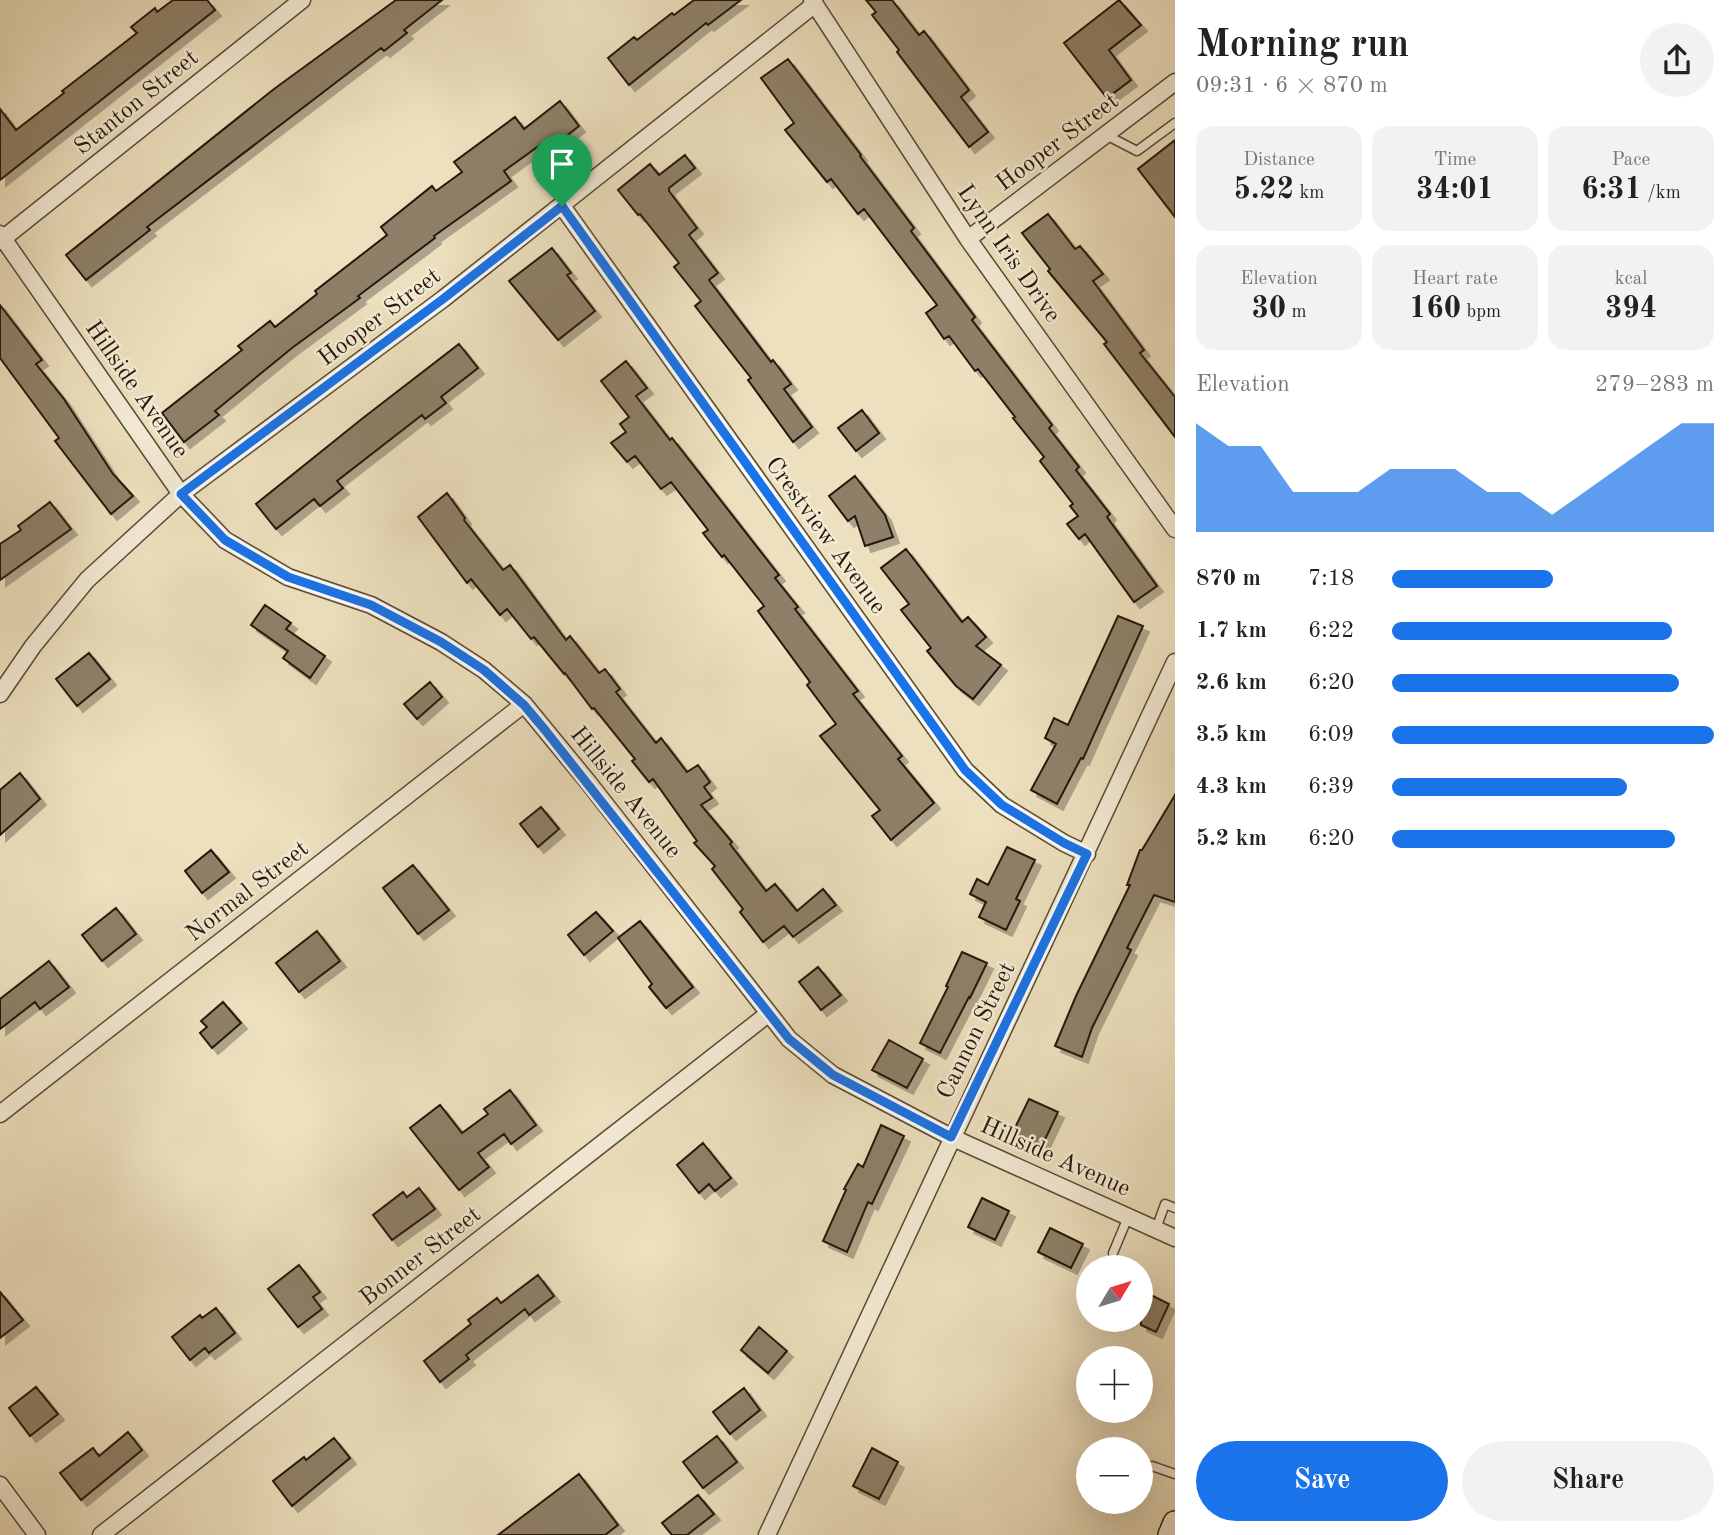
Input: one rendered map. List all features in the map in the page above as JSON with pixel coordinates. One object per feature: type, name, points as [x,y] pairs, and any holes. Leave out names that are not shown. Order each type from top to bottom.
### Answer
[{"type":"main road","points":[[1170,1535],[1175,1523]]},
{"type":"street","name":"Stanton Street","points":[[1,238],[303,0]]},
{"type":"street","name":"Hooper Street","points":[[0,694],[33,646],[87,580],[181,494],[443,299],[814,2]]},
{"type":"street","name":"Lynn Iris Drive","points":[[814,2],[968,239],[1175,529]]},
{"type":"street","name":"Hooper Street","points":[[968,239],[1175,82]]},
{"type":"street","name":"Crestview Avenue","points":[[562,206],[965,770],[1002,805],[1087,854]]},
{"type":"street","name":"Hillside Avenue","points":[[1,238],[181,494],[225,540],[288,577],[371,605],[441,642],[484,670],[524,705],[789,1039],[833,1075],[951,1137],[1175,1238]]},
{"type":"street","name":"Cannon Street","points":[[767,1535],[1175,662]]},
{"type":"street","name":"Normal Street","points":[[0,1115],[524,705]]},
{"type":"street","name":"Bonner Street","points":[[101,1535],[768,1014]]},
{"type":"street","points":[[0,1485],[37,1535]]},
{"type":"lane","points":[[1106,135],[1137,151],[1175,122]]},
{"type":"lane","points":[[1156,1229],[1165,1204],[1175,1208]]},
{"type":"lane","points":[[1113,1253],[1128,1217]]},
{"type":"lane","points":[[1153,1466],[1175,1474]]},
{"type":"building","points":[[173,0],[207,0],[215,10],[0,180],[0,109],[16,130],[137,33],[131,27],[155,8],[157,12]]},
{"type":"building","points":[[396,0],[442,0],[404,30],[407,33],[384,51],[381,48],[147,227],[150,230],[86,280],[66,255],[274,89]]},
{"type":"building","points":[[694,0],[741,0],[708,25],[706,23],[629,85],[608,58],[634,37],[637,40]]},
{"type":"building","points":[[866,0],[892,0],[919,35],[924,31],[969,90],[961,97],[988,132],[969,147],[897,52],[899,50],[872,15],[876,12]]},
{"type":"building","points":[[1119,0],[1141,25],[1109,50],[1131,80],[1107,98],[1064,43]]},
{"type":"building","points":[[788,59],[914,228],[911,231],[975,317],[972,320],[1052,425],[1049,428],[1079,467],[1076,470],[1110,514],[1107,517],[1157,586],[1134,602],[1085,534],[1079,539],[1067,524],[1078,516],[1070,506],[1073,504],[1040,461],[1044,457],[978,369],[975,371],[949,336],[944,339],[926,313],[937,305],[864,209],[858,214],[831,179],[827,182],[785,130],[794,123],[761,78]]},
{"type":"building","points":[[560,101],[579,126],[555,145],[550,138],[504,171],[511,181],[434,236],[435,238],[358,296],[360,298],[292,348],[215,411],[219,415],[184,442],[162,413],[242,350],[238,346],[270,321],[275,327],[317,294],[315,291],[387,235],[381,227],[432,186],[436,191],[462,172],[454,162],[515,117],[524,129]]},
{"type":"building","points":[[1175,140],[1175,217],[1138,169]]},
{"type":"building","points":[[685,155],[695,168],[669,188],[669,191],[697,228],[689,235],[718,273],[709,280],[791,384],[784,389],[812,427],[793,442],[748,380],[751,378],[695,306],[701,301],[674,267],[679,263],[618,190],[650,164],[659,175]]},
{"type":"building","points":[[1048,214],[1075,249],[1080,246],[1103,274],[1093,281],[1144,350],[1140,353],[1175,397],[1175,437],[1104,344],[1107,342],[1048,271],[1050,269],[1022,233]]},
{"type":"building","points":[[552,248],[571,273],[567,275],[595,311],[558,340],[509,281]]},
{"type":"building","points":[[0,305],[42,360],[36,364],[64,399],[113,474],[133,496],[111,514],[55,441],[59,438],[0,358]]},
{"type":"building","points":[[459,344],[478,368],[441,397],[446,403],[425,419],[422,415],[337,481],[343,488],[320,506],[314,499],[276,529],[256,504]]},
{"type":"building","points":[[626,361],[647,388],[636,396],[779,575],[775,578],[798,607],[795,609],[858,691],[853,694],[902,756],[898,759],[934,803],[891,840],[872,816],[880,810],[820,736],[836,724],[807,685],[810,682],[758,611],[764,606],[703,533],[708,530],[671,482],[661,489],[635,456],[627,462],[611,443],[626,432],[620,424],[629,417],[601,381]]},
{"type":"building","points":[[862,410],[879,433],[856,451],[838,428]]},
{"type":"building","points":[[855,476],[885,515],[893,537],[865,546],[855,516],[848,521],[829,496]]},
{"type":"building","points":[[447,493],[464,520],[503,570],[510,565],[566,640],[570,636],[599,673],[605,669],[620,689],[616,692],[656,743],[661,738],[687,772],[698,765],[710,782],[704,787],[712,798],[701,805],[732,842],[730,844],[766,891],[775,884],[797,911],[823,889],[836,905],[793,937],[784,926],[763,942],[740,912],[743,909],[712,869],[715,866],[694,843],[697,841],[653,779],[649,782],[632,761],[635,759],[534,637],[531,639],[507,609],[500,615],[471,579],[467,583],[418,517]]},
{"type":"building","points":[[50,502],[71,529],[0,580],[0,544],[21,530],[18,526]]},
{"type":"building","points":[[906,549],[962,622],[968,617],[986,637],[976,646],[1001,665],[973,699],[956,686],[927,651],[931,648],[901,610],[909,604],[881,568]]},
{"type":"building","points":[[265,605],[291,623],[286,629],[325,656],[310,678],[283,658],[288,651],[251,625]]},
{"type":"building","points":[[1118,616],[1143,626],[1083,759],[1081,758],[1057,804],[1031,790],[1056,744],[1045,738],[1054,718],[1068,725]]},
{"type":"building","points":[[89,653],[110,679],[77,706],[56,679]]},
{"type":"building","points":[[430,682],[442,697],[417,719],[404,704]]},
{"type":"building","points":[[20,773],[40,799],[0,835],[0,790]]},
{"type":"building","points":[[1175,795],[1175,902],[1154,895],[1127,948],[1131,950],[1092,1028],[1082,1057],[1055,1046],[1130,885],[1127,885],[1140,850]]},
{"type":"building","points":[[541,807],[559,829],[538,847],[520,824]]},
{"type":"building","points":[[1007,847],[1035,860],[1016,899],[1020,901],[1006,930],[979,917],[986,902],[970,894],[977,879],[988,885]]},
{"type":"building","points":[[211,850],[229,872],[202,893],[185,871]]},
{"type":"building","points":[[413,865],[449,910],[418,934],[383,888]]},
{"type":"building","points":[[116,908],[136,934],[102,961],[82,935]]},
{"type":"building","points":[[596,912],[613,931],[584,955],[568,935]]},
{"type":"building","points":[[640,921],[693,987],[666,1008],[649,987],[652,984],[618,938]]},
{"type":"building","points":[[317,931],[340,961],[299,992],[276,963]]},
{"type":"building","points":[[962,952],[987,963],[940,1053],[920,1043]]},
{"type":"building","points":[[49,961],[69,987],[40,1009],[35,1002],[0,1029],[0,999]]},
{"type":"building","points":[[818,967],[841,995],[821,1010],[799,982]]},
{"type":"building","points":[[223,1002],[241,1023],[212,1048],[200,1033],[207,1027],[201,1021]]},
{"type":"building","points":[[889,1040],[923,1059],[907,1088],[872,1070]]},
{"type":"building","points":[[510,1090],[536,1125],[511,1144],[504,1134],[478,1153],[489,1167],[459,1190],[410,1128],[440,1105],[462,1133],[488,1114],[484,1109]]},
{"type":"building","points":[[1029,1099],[1058,1112],[1041,1148],[1012,1134]]},
{"type":"building","points":[[881,1125],[904,1136],[872,1204],[868,1202],[847,1252],[823,1241],[846,1190],[844,1189],[858,1164],[863,1167]]},
{"type":"building","points":[[703,1143],[731,1178],[715,1191],[709,1184],[699,1193],[677,1165]]},
{"type":"building","points":[[419,1188],[435,1209],[392,1240],[373,1215],[403,1192],[407,1197]]},
{"type":"building","points":[[982,1198],[1009,1211],[995,1240],[968,1227]]},
{"type":"building","points":[[1050,1228],[1083,1244],[1071,1268],[1038,1252]]},
{"type":"building","points":[[299,1265],[320,1292],[313,1297],[322,1309],[298,1327],[268,1289]]},
{"type":"building","points":[[538,1275],[554,1296],[529,1315],[525,1309],[466,1355],[469,1359],[440,1382],[424,1361],[471,1324],[468,1320],[497,1298],[501,1303]]},
{"type":"building","points":[[0,1292],[23,1320],[0,1338]]},
{"type":"building","points":[[1153,1296],[1169,1304],[1156,1332],[1153,1331]]},
{"type":"building","points":[[216,1308],[235,1333],[209,1353],[205,1348],[190,1360],[172,1337],[200,1315],[202,1318]]},
{"type":"building","points":[[759,1327],[787,1351],[768,1373],[741,1350]]},
{"type":"building","points":[[36,1387],[58,1414],[30,1436],[9,1408]]},
{"type":"building","points":[[744,1388],[760,1410],[730,1434],[713,1412]]},
{"type":"building","points":[[128,1432],[142,1450],[81,1500],[60,1473],[93,1448],[99,1456]]},
{"type":"building","points":[[717,1436],[737,1462],[703,1488],[683,1462]]},
{"type":"building","points":[[334,1438],[350,1458],[292,1506],[273,1481]]},
{"type":"building","points":[[872,1448],[898,1462],[879,1499],[853,1486]]},
{"type":"building","points":[[579,1474],[618,1525],[605,1535],[498,1535]]},
{"type":"building","points":[[698,1495],[714,1514],[687,1535],[672,1535],[662,1523]]},
{"type":"route","points":[[562,206],[965,770],[1002,805],[1087,854],[951,1137],[833,1075],[789,1039],[588,782],[524,705],[484,670],[441,642],[371,605],[288,577],[225,540],[181,494],[443,299],[562,206]]}]
